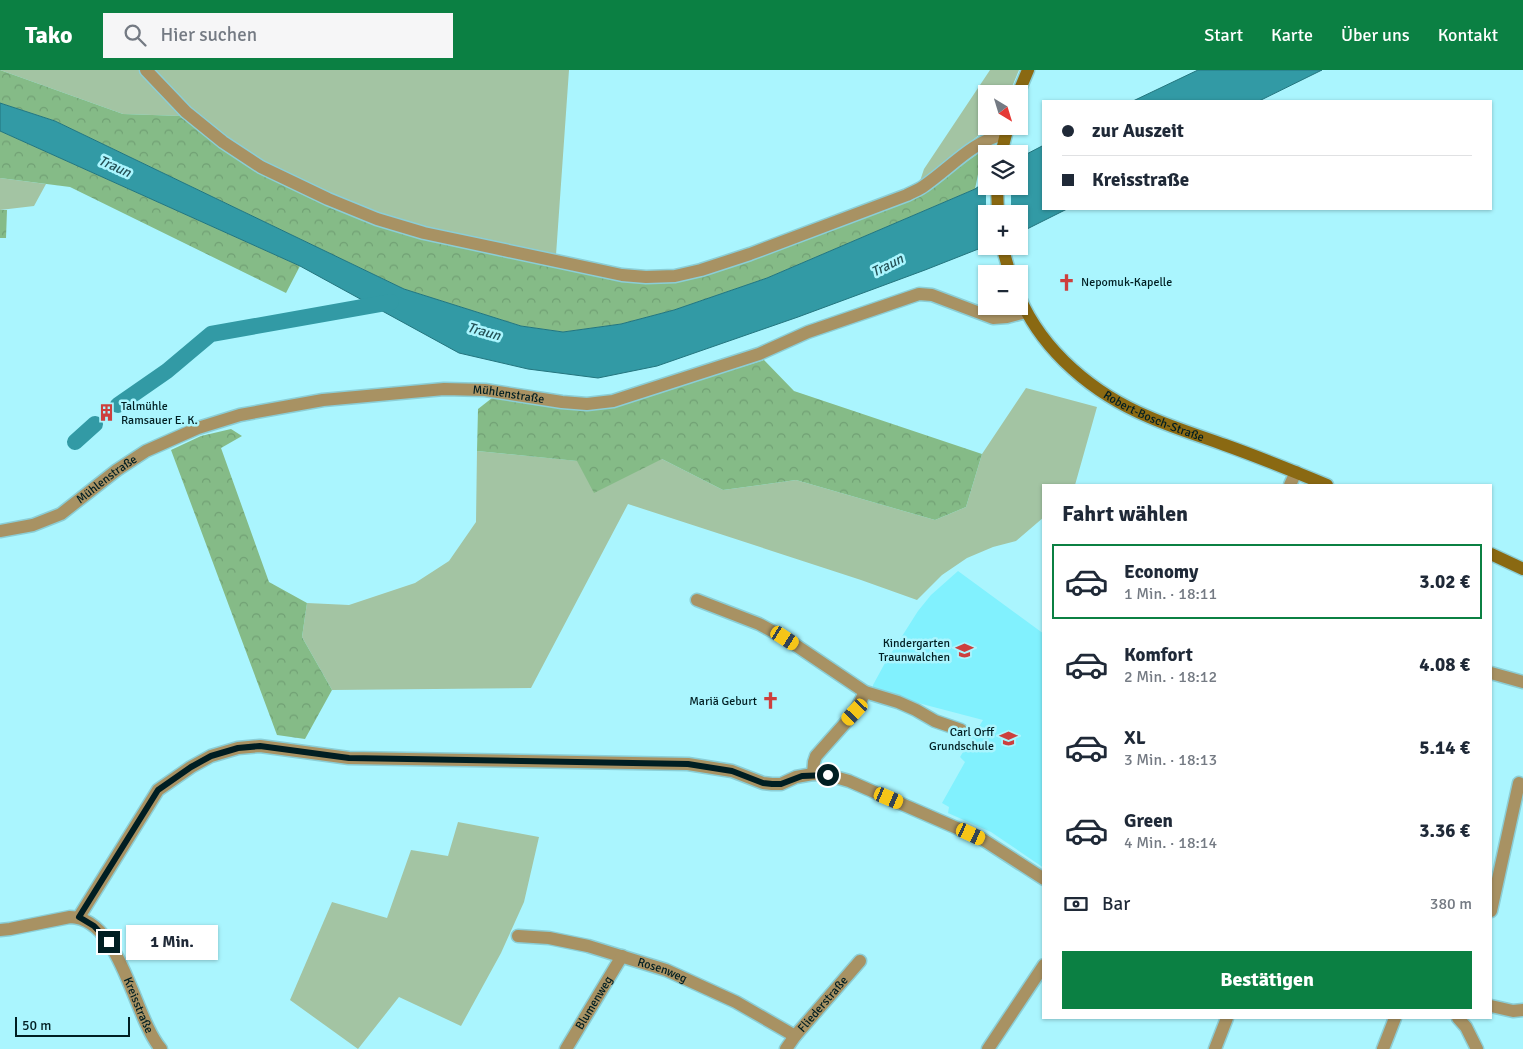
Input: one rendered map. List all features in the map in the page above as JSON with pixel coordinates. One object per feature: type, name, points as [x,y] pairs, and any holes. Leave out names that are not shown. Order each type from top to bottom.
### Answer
[{"type":"main road","points":[[1022,85],[1028,70]]},
{"type":"main road","name":"Robert-Bosch-Straße","points":[[1028,315],[1066,363],[1095,388],[1125,406],[1150,418],[1325,484]]},
{"type":"main road","points":[[1492,554],[1523,569]]},
{"type":"street","points":[[146,70],[186,112],[223,142],[261,167],[328,200],[378,219],[424,233],[622,276],[675,276],[701,270],[907,195],[923,187],[977,144],[995,135]]},
{"type":"street","name":"Mühlenstraße","points":[[0,531],[33,525],[61,514],[117,470],[146,451],[198,428],[240,415],[323,400],[444,389],[485,390],[587,404],[613,401],[759,354],[808,332],[919,294],[932,295],[978,312]]},
{"type":"street","name":"Mühlenstraße","points":[[985,315],[993,318],[1007,318],[1016,315]]},
{"type":"street","points":[[1290,484],[1296,472]]},
{"type":"street","points":[[697,600],[759,624],[785,638],[865,692],[898,702],[916,710],[935,722],[961,730]]},
{"type":"street","points":[[1492,673],[1523,682]]},
{"type":"street","points":[[813,774],[816,756],[855,712],[865,692]]},
{"type":"street","points":[[0,930],[59,918],[79,917],[158,790],[191,767],[211,756],[238,748],[260,746],[349,758],[688,764],[732,771],[763,783],[772,784],[781,784],[796,777],[813,774],[828,775],[849,781],[982,839],[1042,878]]},
{"type":"street","points":[[1492,906],[1518,783]]},
{"type":"street","name":"Kreisstraße","points":[[79,917],[94,926],[112,948],[122,966],[151,1036],[161,1049]]},
{"type":"street","name":"Rosenweg","points":[[518,936],[549,938],[588,946],[666,970],[736,1002],[795,1036]]},
{"type":"street","name":"Blumenweg","points":[[566,1049],[622,956]]},
{"type":"street","name":"Fliederstraße","points":[[786,1049],[860,961]]},
{"type":"street","points":[[988,1049],[1042,968]]},
{"type":"street","points":[[1492,1006],[1513,1011],[1523,1010]]},
{"type":"street","points":[[1215,1049],[1227,1019]]},
{"type":"street","points":[[1383,1049],[1396,1019]]},
{"type":"street","points":[[1459,1019],[1466,1027],[1477,1049]]},
{"type":"shaded area","points":[[958,571],[1042,633],[1042,867],[991,832],[948,813],[949,807],[942,803],[965,762],[960,757],[983,720],[873,689],[873,685],[885,663],[918,611],[931,595]]},
{"type":"green space","points":[[0,70],[139,70],[182,116],[123,114]]},
{"type":"green space","points":[[0,70],[123,114],[182,116],[365,219],[675,281],[954,170],[978,153],[978,174],[975,189],[767,278],[674,310],[621,324],[563,332],[521,326],[404,289],[55,121],[0,103]]},
{"type":"green space","points":[[152,70],[569,70],[556,255],[418,227],[368,210],[320,190],[248,153],[189,109]]},
{"type":"green space","points":[[990,70],[1019,70],[1013,85],[980,85]]},
{"type":"green space","points":[[978,88],[979,135],[919,184],[924,169]]},
{"type":"green space","points":[[0,131],[300,266],[286,293],[70,187],[0,178]]},
{"type":"green space","points":[[0,178],[46,184],[34,206],[0,210]]},
{"type":"green space","points":[[0,210],[7,210],[6,238],[0,238]]},
{"type":"green space","points":[[764,360],[794,391],[982,454],[966,507],[935,520],[796,480],[723,490],[662,459],[594,493],[577,461],[477,451],[478,409],[492,398],[569,409],[613,407]]},
{"type":"green space","points":[[1026,388],[1097,407],[1075,484],[1042,484],[1042,519],[1016,541],[993,547],[967,558],[942,575],[917,600],[628,504],[531,688],[332,690],[302,637],[307,603],[349,605],[415,583],[449,561],[476,522],[477,451],[578,461],[662,459],[723,490],[796,480],[935,520],[966,507],[982,454]]},
{"type":"green space","points":[[231,429],[242,436],[221,448],[269,582],[307,603],[302,637],[332,690],[305,739],[277,735],[171,450],[201,436]]},
{"type":"green space","points":[[458,822],[539,837],[524,902],[501,953],[461,1026],[399,997],[358,1049],[290,1000],[332,902],[387,918],[411,850],[448,856]]},
{"type":"water","points":[[1198,70],[1322,70],[1261,100],[1135,100]]},
{"type":"water","name":"Traun","points":[[0,103],[55,121],[404,289],[521,326],[563,332],[621,324],[674,310],[767,278],[978,187],[978,195],[1028,195],[1028,153],[1042,146],[1042,210],[1065,210],[1028,228],[1028,205],[978,205],[978,249],[798,317],[657,366],[598,378],[528,369],[459,353],[300,266],[0,131]]},
{"type":"pier","points":[[986,195],[1011,195],[1011,205],[986,205]]},
{"type":"waterway","points":[[118,405],[167,371],[211,334],[391,302]]},
{"type":"waterway","points":[[75,442],[95,424]]},
{"type":"place","name":"Nepomuk-Kapelle","points":[[1067,282]]},
{"type":"place","name":"Talmühle Ramsauer E. K.","points":[[107,413]]},
{"type":"place","name":"Kindergarten Traunwalchen","points":[[964,650]]},
{"type":"place","name":"Mariä Geburt","points":[[771,701]]},
{"type":"place","name":"Carl Orff Grundschule","points":[[1008,739]]},
{"type":"route","points":[[109,942],[94,926],[79,917],[158,790],[170,780],[211,756],[238,748],[260,746],[349,758],[688,764],[732,771],[763,783],[772,784],[781,784],[796,777],[813,774],[828,775]]}]
